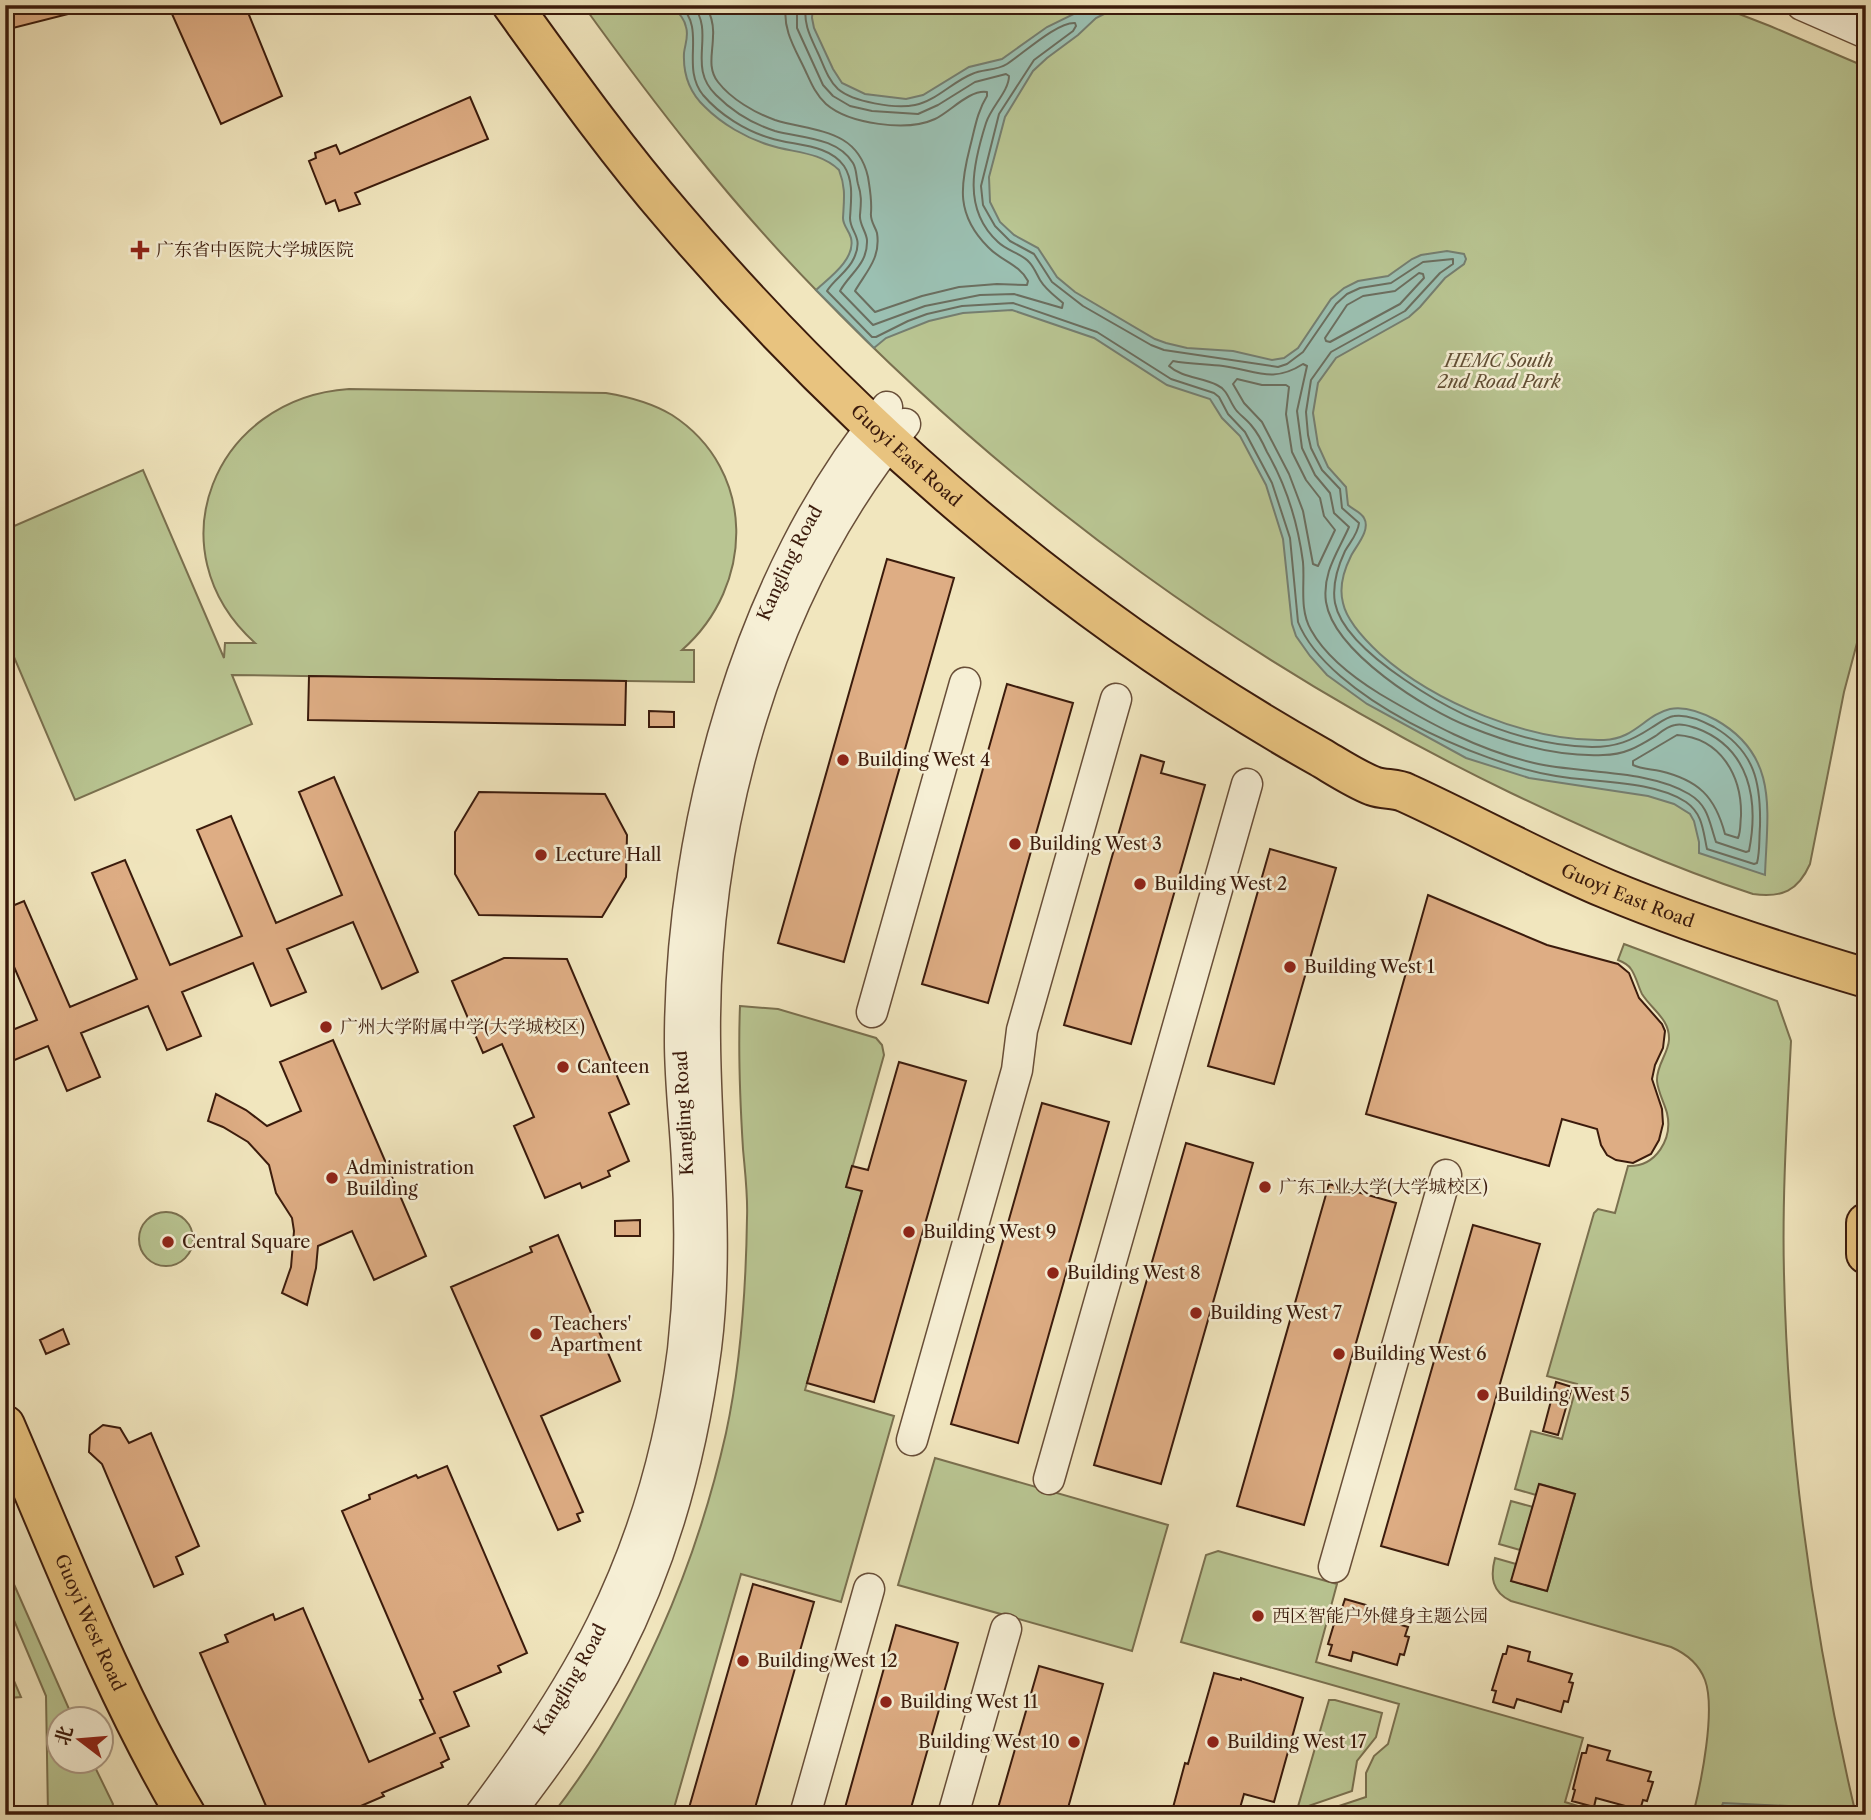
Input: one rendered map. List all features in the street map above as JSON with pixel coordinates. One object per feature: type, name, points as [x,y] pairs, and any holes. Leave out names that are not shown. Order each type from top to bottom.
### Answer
[{"type":"main road","name":"Guoyi East Road","points":[[512,5],[583,104],[674,217],[802,357],[889,424]]},
{"type":"main road","name":"Guoyi East Road","points":[[542,5],[599,85],[677,186],[889,424],[1031,561],[1167,661],[1242,711],[1321,758],[1375,786],[1401,790],[1511,845],[1642,903],[1753,943],[1866,978]]},
{"type":"main road","points":[[1866,1223],[1866,1254]]},
{"type":"main road","name":"Guoyi West Road","points":[[5,1425],[106,1658],[151,1752],[186,1815]]},
{"type":"main road","name":"Guoyi West Road","points":[[5,1482],[101,1700],[133,1766],[161,1815]]},
{"type":"street","points":[[1802,5],[1866,33]]},
{"type":"street","name":"Kangling Road","points":[[480,1815],[537,1734],[602,1625],[631,1556],[655,1485],[675,1399],[688,1302],[689,1208],[681,1090],[681,1027],[685,939],[702,822],[725,729],[765,616],[831,484],[889,424]]},
{"type":"street","name":"Kangling Road","points":[[508,1815],[572,1725],[613,1657],[652,1573],[686,1458],[698,1402],[712,1276],[705,1005],[711,912],[727,815],[770,663],[834,526],[862,480],[889,424]]},
{"type":"street","points":[[872,1012],[965,683]]},
{"type":"street","points":[[912,1440],[1017,1070],[1022,1031],[1116,699]]},
{"type":"street","points":[[1049,1479],[1247,784]]},
{"type":"street","points":[[1334,1567],[1446,1175]]},
{"type":"street","points":[[805,1815],[869,1589]]},
{"type":"street","points":[[953,1815],[1006,1629]]},
{"type":"green space","name":"HEMC South 2nd Road Park","points":[[583,5],[1716,5],[1866,67],[1866,609],[1844,692],[1810,864],[1800,881],[1781,893],[1753,894],[1661,860],[1540,807],[1415,744],[1321,691],[1141,572],[1055,507],[972,438],[892,366],[816,290],[753,222],[694,152]]},
{"type":"green space","points":[[349,389],[606,393],[624,396],[664,411],[700,438],[720,466],[732,497],[736,529],[733,562],[723,594],[706,624],[682,650],[694,650],[694,682],[232,675],[252,724],[75,800],[5,636],[5,530],[143,470],[224,658],[225,643],[255,643],[224,606],[207,565],[204,524],[213,484],[233,449],[263,419],[302,399]]},
{"type":"green space","points":[[1624,944],[1777,1001],[1791,1041],[1784,1245],[1791,1411],[1797,1479],[1816,1614],[1856,1815],[1831,1815],[1829,1808],[1723,1804],[1719,1815],[1693,1815],[1703,1766],[1709,1709],[1705,1680],[1696,1664],[1671,1647],[1511,1601],[1500,1593],[1494,1583],[1495,1558],[1516,1564],[1512,1581],[1547,1591],[1575,1494],[1540,1484],[1536,1495],[1515,1489],[1531,1431],[1562,1439],[1577,1384],[1547,1376],[1594,1213],[1598,1209],[1615,1213],[1628,1166],[1647,1162],[1654,1157],[1665,1141],[1667,1132],[1667,1113],[1657,1081],[1669,1033],[1664,1020],[1642,994],[1631,969],[1618,960]]},
{"type":"green space","points":[[740,1006],[778,1009],[876,1038],[882,1045],[884,1055],[847,1186],[862,1191],[805,1390],[894,1416],[841,1602],[741,1574],[672,1815],[552,1815],[611,1728],[660,1633],[698,1534],[726,1433],[739,1353],[746,1245],[747,1201],[740,1078]]},
{"type":"green space","points":[[171,1212],[181,1216],[189,1224],[193,1239],[189,1254],[181,1262],[161,1266],[151,1262],[143,1254],[139,1234],[143,1224],[151,1216]]},
{"type":"green space","points":[[935,1458],[1168,1525],[1132,1651],[898,1585]]},
{"type":"green space","points":[[1511,1501],[1533,1507],[1520,1550],[1499,1544]]},
{"type":"green space","points":[[1218,1551],[1337,1584],[1316,1662],[1583,1738],[1565,1802],[1607,1815],[1312,1815],[1366,1797],[1366,1773],[1374,1756],[1388,1744],[1399,1704],[1181,1642],[1206,1555]]},
{"type":"green space","points":[[5,1564],[67,1704],[46,1704],[46,1696],[5,1599]]},
{"type":"green space","points":[[5,1660],[21,1697],[9,1698],[12,1815],[5,1815]]},
{"type":"green space","points":[[1329,1700],[1382,1713],[1376,1737],[1357,1761],[1352,1791],[1297,1810]]},
{"type":"green space","points":[[47,1774],[98,1774],[113,1804],[109,1815],[48,1815]]},
{"type":"water","points":[[671,5],[813,5],[814,28],[842,83],[865,94],[906,99],[923,95],[969,67],[1002,59],[1047,27],[1092,5],[1122,5],[1096,18],[1033,71],[1005,117],[989,177],[990,202],[1000,222],[1014,235],[1038,248],[1057,277],[1075,292],[1166,343],[1187,348],[1233,351],[1272,360],[1284,358],[1298,348],[1331,299],[1344,288],[1358,281],[1388,276],[1421,255],[1447,251],[1464,254],[1464,264],[1445,278],[1409,317],[1336,358],[1318,383],[1313,413],[1318,445],[1328,467],[1346,487],[1348,505],[1361,514],[1366,523],[1364,533],[1348,561],[1343,579],[1342,597],[1348,617],[1369,643],[1402,672],[1456,703],[1515,727],[1575,739],[1604,740],[1624,736],[1670,709],[1682,708],[1716,720],[1737,734],[1751,751],[1760,769],[1767,808],[1765,875],[1699,853],[1694,821],[1690,814],[1674,804],[1648,796],[1529,778],[1466,758],[1367,704],[1327,675],[1296,636],[1292,624],[1283,539],[1266,485],[1240,436],[1222,418],[1210,399],[1167,385],[1094,338],[1012,310],[963,313],[929,321],[886,338],[874,348],[816,290],[846,261],[851,246],[851,238],[843,221],[844,188],[839,170],[823,159],[760,142],[727,125],[705,107],[688,83],[684,61],[687,30],[682,17]]},
{"type":"water","points":[[1723,1803],[1829,1808],[1831,1815],[1719,1815]]},
{"type":"building","points":[[5,5],[79,5],[80,11],[5,30]]},
{"type":"building","points":[[168,5],[245,5],[282,96],[221,124]]},
{"type":"building","points":[[470,97],[488,139],[355,193],[360,204],[339,211],[335,200],[326,204],[309,161],[316,158],[315,153],[336,145],[340,154]]},
{"type":"building","name":"Building West 4","points":[[887,559],[954,578],[844,962],[778,943]]},
{"type":"building","points":[[309,676],[626,681],[625,725],[308,720]]},
{"type":"building","name":"Building West 3","points":[[1007,684],[1073,703],[988,1003],[922,984]]},
{"type":"building","points":[[649,711],[674,712],[674,727],[649,727]]},
{"type":"building","name":"Building West 2","points":[[1141,755],[1164,762],[1161,773],[1205,785],[1131,1044],[1064,1025]]},
{"type":"building","points":[[334,777],[418,972],[382,989],[353,922],[287,949],[306,992],[271,1006],[253,963],[182,992],[201,1036],[167,1050],[148,1006],[81,1033],[100,1077],[67,1091],[48,1046],[5,1064],[5,1033],[37,1020],[5,946],[5,909],[24,901],[70,1007],[137,979],[92,873],[125,860],[170,965],[242,936],[197,830],[231,816],[276,923],[342,895],[299,792]]},
{"type":"building","name":"Lecture Hall","points":[[479,792],[605,794],[627,835],[626,877],[602,917],[479,915],[455,874],[455,832]]},
{"type":"building","name":"Building West 1","points":[[1270,849],[1336,868],[1274,1084],[1208,1066]]},
{"type":"building","points":[[1428,895],[1547,945],[1618,964],[1629,973],[1639,998],[1665,1031],[1663,1048],[1652,1079],[1662,1109],[1663,1124],[1659,1140],[1651,1154],[1633,1163],[1616,1160],[1607,1155],[1597,1129],[1562,1119],[1549,1166],[1366,1114]]},
{"type":"building","name":"Canteen","points":[[504,958],[567,959],[629,1104],[609,1113],[629,1161],[608,1171],[610,1176],[582,1188],[580,1183],[545,1198],[514,1126],[534,1117],[502,1044],[483,1053],[452,981]]},
{"type":"building","name":"Administration Building","points":[[333,1040],[426,1256],[374,1280],[352,1231],[318,1246],[307,1305],[282,1293],[291,1267],[294,1231],[292,1218],[276,1193],[269,1165],[248,1142],[208,1121],[216,1094],[246,1110],[267,1126],[301,1111],[280,1062]]},
{"type":"building","name":"Building West 9","points":[[899,1062],[966,1081],[874,1402],[807,1383],[862,1191],[846,1187],[852,1166],[868,1170]]},
{"type":"building","name":"Building West 8","points":[[1042,1103],[1109,1122],[1018,1443],[951,1424]]},
{"type":"building","name":"Building West 7","points":[[1186,1143],[1253,1163],[1161,1484],[1094,1465]]},
{"type":"building","name":"Building West 6","points":[[1329,1184],[1396,1203],[1304,1525],[1237,1506]]},
{"type":"building","points":[[640,1220],[640,1236],[615,1236],[615,1221]]},
{"type":"building","name":"Building West 5","points":[[1473,1225],[1540,1244],[1448,1565],[1381,1546]]},
{"type":"building","name":"Teachers' Apartment","points":[[558,1235],[620,1381],[541,1416],[583,1512],[577,1514],[580,1521],[558,1530],[451,1287],[532,1252],[530,1247]]},
{"type":"building","points":[[63,1329],[69,1344],[46,1354],[40,1340]]},
{"type":"building","points":[[1556,1382],[1572,1387],[1558,1435],[1543,1431]]},
{"type":"building","points":[[103,1425],[120,1428],[129,1443],[151,1433],[199,1546],[176,1557],[183,1574],[154,1587],[102,1464],[89,1452],[90,1435]]},
{"type":"building","points":[[447,1466],[527,1653],[498,1666],[501,1672],[454,1692],[469,1726],[440,1738],[449,1759],[441,1763],[443,1767],[382,1793],[384,1796],[356,1808],[359,1815],[279,1815],[276,1809],[269,1813],[200,1653],[228,1642],[225,1635],[273,1614],[275,1620],[303,1608],[369,1762],[435,1733],[342,1511],[370,1499],[369,1495],[416,1475],[418,1478]]},
{"type":"building","points":[[1539,1484],[1575,1494],[1547,1591],[1511,1581]]},
{"type":"building","name":"Building West 12","points":[[753,1584],[814,1602],[753,1815],[687,1815]]},
{"type":"building","points":[[1345,1599],[1366,1605],[1364,1614],[1408,1627],[1405,1636],[1409,1637],[1404,1655],[1400,1654],[1397,1665],[1353,1652],[1351,1661],[1329,1655],[1332,1645],[1328,1644],[1339,1607],[1342,1608]]},
{"type":"building","name":"Building West 11","points":[[896,1625],[958,1643],[909,1815],[843,1815]]},
{"type":"building","points":[[1508,1646],[1530,1652],[1528,1661],[1572,1674],[1569,1682],[1573,1683],[1568,1702],[1564,1701],[1561,1712],[1517,1699],[1514,1708],[1493,1702],[1496,1691],[1492,1690]]},
{"type":"building","name":"Building West 10","points":[[1039,1666],[1103,1684],[1066,1815],[996,1815]]},
{"type":"building","name":"Building West 17","points":[[1214,1673],[1241,1678],[1303,1698],[1274,1802],[1244,1794],[1238,1815],[1171,1815],[1185,1763],[1188,1764]]},
{"type":"building","points":[[1588,1745],[1610,1751],[1607,1760],[1651,1772],[1648,1781],[1653,1782],[1647,1801],[1643,1800],[1640,1810],[1596,1798],[1594,1807],[1572,1801],[1582,1753],[1586,1753]]},
{"type":"place","name":"广东省中医院大学城医院","points":[[140,250]]},
{"type":"place","name":"Building West 4","points":[[843,760]]},
{"type":"place","name":"Building West 3","points":[[1015,844]]},
{"type":"place","name":"Lecture Hall","points":[[541,855]]},
{"type":"place","name":"Building West 2","points":[[1140,884]]},
{"type":"place","name":"Building West 1","points":[[1290,967]]},
{"type":"place","name":"广州大学附属中学(大学城校区)","points":[[326,1027]]},
{"type":"place","name":"Canteen","points":[[563,1067]]},
{"type":"place","name":"Administration Building","points":[[332,1178]]},
{"type":"place","name":"广东工业大学(大学城校区)","points":[[1265,1187]]},
{"type":"place","name":"Building West 9","points":[[909,1232]]},
{"type":"place","name":"Central Square","points":[[168,1242]]},
{"type":"place","name":"Building West 8","points":[[1053,1273]]},
{"type":"place","name":"Building West 7","points":[[1196,1313]]},
{"type":"place","name":"Teachers' Apartment","points":[[536,1334]]},
{"type":"place","name":"Building West 6","points":[[1339,1354]]},
{"type":"place","name":"Building West 5","points":[[1483,1395]]},
{"type":"place","name":"西区智能户外健身主题公园","points":[[1258,1616]]},
{"type":"place","name":"Building West 12","points":[[743,1661]]},
{"type":"place","name":"Building West 11","points":[[886,1702]]},
{"type":"place","name":"Building West 10","points":[[1074,1742]]},
{"type":"place","name":"Building West 17","points":[[1213,1742]]}]
